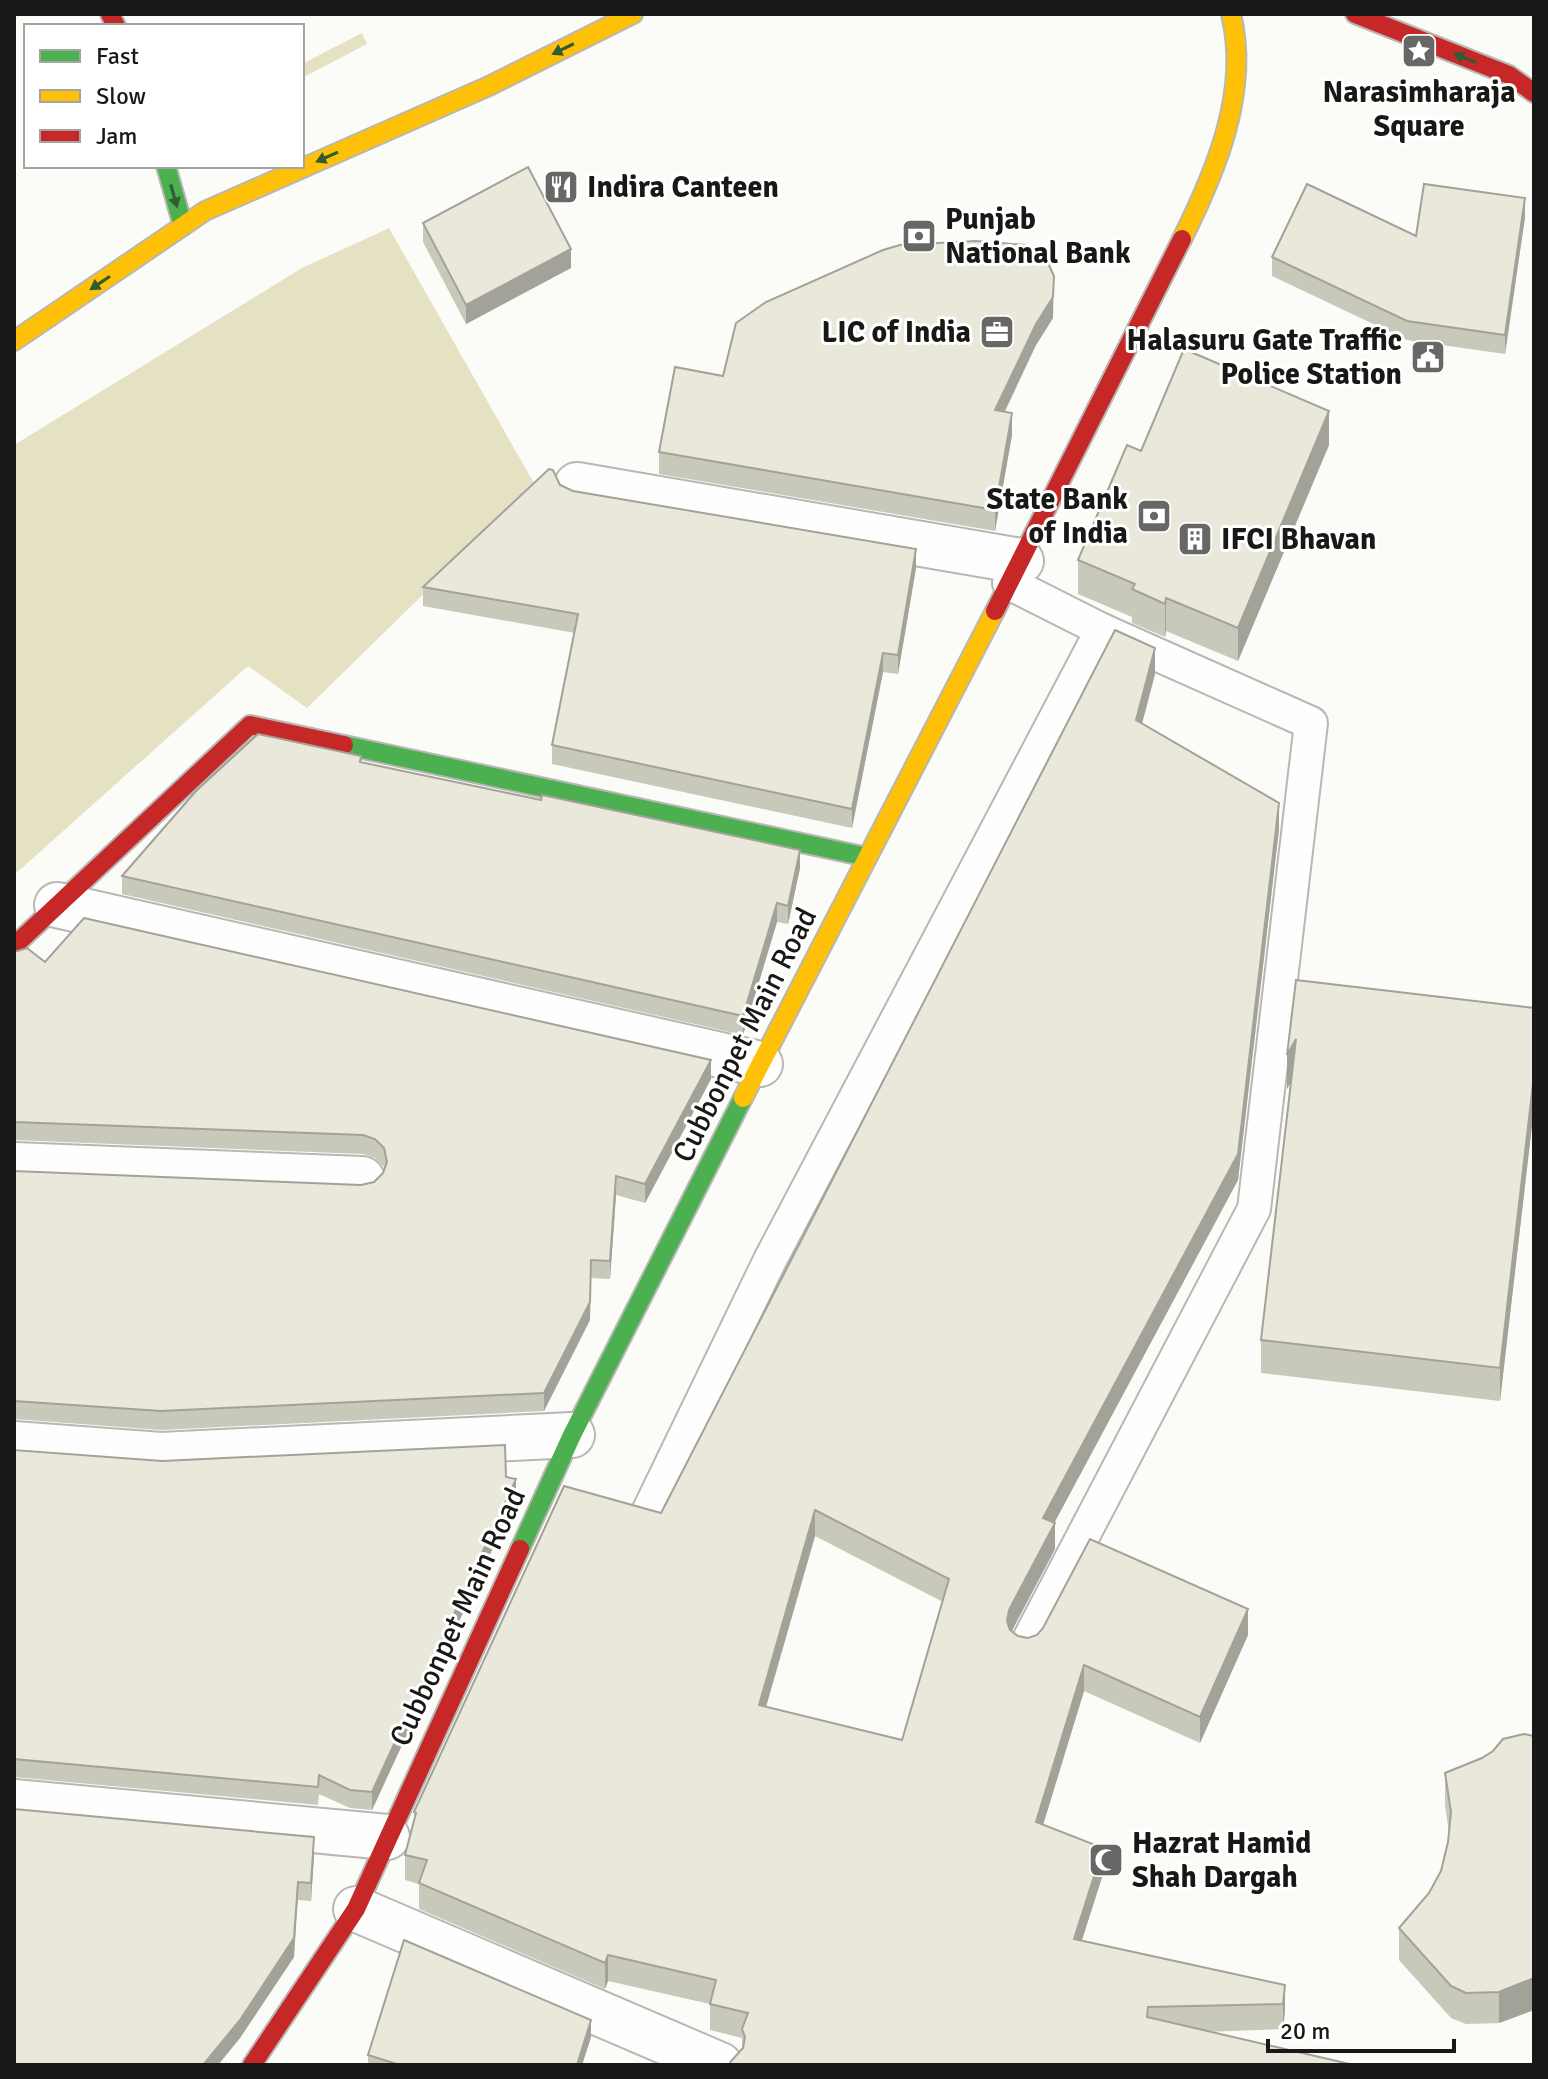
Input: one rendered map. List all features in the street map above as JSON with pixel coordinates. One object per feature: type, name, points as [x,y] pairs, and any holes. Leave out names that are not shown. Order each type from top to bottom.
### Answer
[{"type":"street","points":[[304,167],[489,86],[633,14]]},
{"type":"street","name":"Cubbonpet Main Road","points":[[252,2065],[356,1909],[572,1435],[1015,572],[1205,193],[1238,78],[1237,38],[1231,14]]},
{"type":"street","points":[[1355,14],[1509,75],[1534,93]]},
{"type":"street","points":[[167,168],[183,226]]},
{"type":"street","points":[[14,341],[205,211],[303,168]]},
{"type":"street","points":[[577,485],[1015,572]]},
{"type":"street","points":[[14,946],[250,725],[867,857]]},
{"type":"street","points":[[57,905],[760,1064]]},
{"type":"street","points":[[14,1165],[362,1179]]},
{"type":"street","points":[[14,1444],[161,1455],[572,1435]]},
{"type":"street","points":[[14,1802],[387,1837]]},
{"type":"street","points":[[356,1909],[720,2065]]},
{"type":"lane","points":[[1015,572],[1102,630],[1311,723],[1254,1209],[1026,1645]]},
{"type":"lane","points":[[648,1512],[770,1260],[1102,630]]},
{"type":"shaded area","points":[[362,33],[367,44],[304,77],[304,63]]},
{"type":"shaded area","points":[[389,228],[535,485],[307,708],[248,666],[14,875],[14,445],[302,268]]},
{"type":"building","points":[[528,167],[571,249],[466,305],[423,223]]},
{"type":"building","points":[[1307,184],[1416,236],[1424,184],[1525,198],[1505,335],[1407,321],[1272,257]]},
{"type":"building","points":[[976,241],[1025,245],[1039,252],[1054,276],[1053,297],[1036,324],[995,410],[1012,413],[995,510],[659,452],[675,367],[723,376],[736,323],[766,302],[900,245]]},
{"type":"building","name":"IFCI Bhavan","points":[[1184,349],[1329,411],[1238,628],[1166,598],[1165,604],[1132,589],[1135,584],[1078,560],[1127,445],[1141,451]]},
{"type":"building","points":[[549,469],[553,470],[560,485],[573,491],[916,549],[898,655],[883,653],[852,809],[552,745],[578,614],[423,587]]},
{"type":"building","points":[[1115,630],[1155,648],[1136,720],[1279,803],[1238,1154],[1043,1518],[1055,1523],[1009,1610],[1007,1621],[1010,1630],[1018,1636],[1028,1638],[1037,1635],[1090,1539],[1248,1609],[1200,1717],[1084,1665],[1036,1822],[1103,1848],[1074,1939],[1285,1985],[1283,2004],[1148,2007],[1147,2017],[1354,2065],[729,2065],[743,2048],[745,2037],[742,2029],[748,2013],[710,2004],[716,1980],[608,1955],[605,1963],[419,1883],[427,1860],[405,1855],[414,1812],[564,1486],[661,1513]],"holes":[[[815,1510],[949,1579],[902,1740],[759,1705]]]},
{"type":"building","points":[[258,734],[361,756],[360,762],[541,800],[542,795],[800,850],[788,906],[777,903],[743,1016],[122,876],[196,791]]},
{"type":"building","points":[[84,918],[711,1060],[645,1184],[616,1176],[610,1261],[591,1260],[590,1302],[544,1393],[161,1411],[14,1401],[14,1171],[361,1185],[374,1182],[383,1173],[387,1162],[384,1148],[375,1139],[363,1135],[14,1122],[14,952],[27,948],[45,962]]},
{"type":"building","points":[[1296,980],[1534,1008],[1534,1075],[1500,1368],[1261,1340],[1296,1039],[1287,1055]]},
{"type":"building","points":[[505,1445],[506,1477],[516,1479],[372,1792],[350,1790],[319,1775],[318,1787],[14,1759],[14,1450],[162,1461]]},
{"type":"building","points":[[1524,1734],[1534,1736],[1534,1978],[1499,1992],[1466,1993],[1451,1986],[1399,1928],[1429,1893],[1441,1871],[1451,1812],[1445,1773],[1482,1758],[1503,1739]]},
{"type":"building","points":[[14,1809],[314,1837],[311,1883],[298,1882],[294,1938],[240,2020],[203,2065],[14,2065]]},
{"type":"building","points":[[404,1940],[591,2020],[577,2065],[400,2065],[368,2055]]},
{"type":"traffic: fast","points":[[167,168],[183,226]]},
{"type":"traffic: fast","points":[[344,745],[867,857]]},
{"type":"traffic: fast","points":[[520,1549],[572,1435],[743,1098]]},
{"type":"traffic: slow","points":[[304,167],[489,86],[633,14]]},
{"type":"traffic: slow","points":[[1182,239],[1207,186],[1233,101],[1236,43],[1231,14]]},
{"type":"traffic: slow","points":[[14,341],[205,211],[303,168]]},
{"type":"traffic: slow","points":[[743,1098],[995,611]]},
{"type":"traffic: jam","points":[[110,14],[115,24]]},
{"type":"traffic: jam","points":[[1355,14],[1509,75],[1534,93]]},
{"type":"traffic: jam","points":[[995,611],[1182,239]]},
{"type":"traffic: jam","points":[[14,946],[250,725],[344,745]]},
{"type":"traffic: jam","points":[[252,2065],[356,1909],[520,1549]]},
{"type":"place","name":"Narasimharaja Square","points":[[1419,51]]},
{"type":"place","name":"Indira Canteen","points":[[561,187]]},
{"type":"place","name":"Punjab National Bank","points":[[919,236]]},
{"type":"place","name":"LIC of India","points":[[997,332]]},
{"type":"place","name":"Halasuru Gate Traffic Police Station","points":[[1428,357]]},
{"type":"place","name":"State Bank of India","points":[[1154,516]]},
{"type":"place","name":"IFCI Bhavan","points":[[1195,539]]},
{"type":"place","name":"Hazrat Hamid Shah Dargah","points":[[1106,1860]]}]
